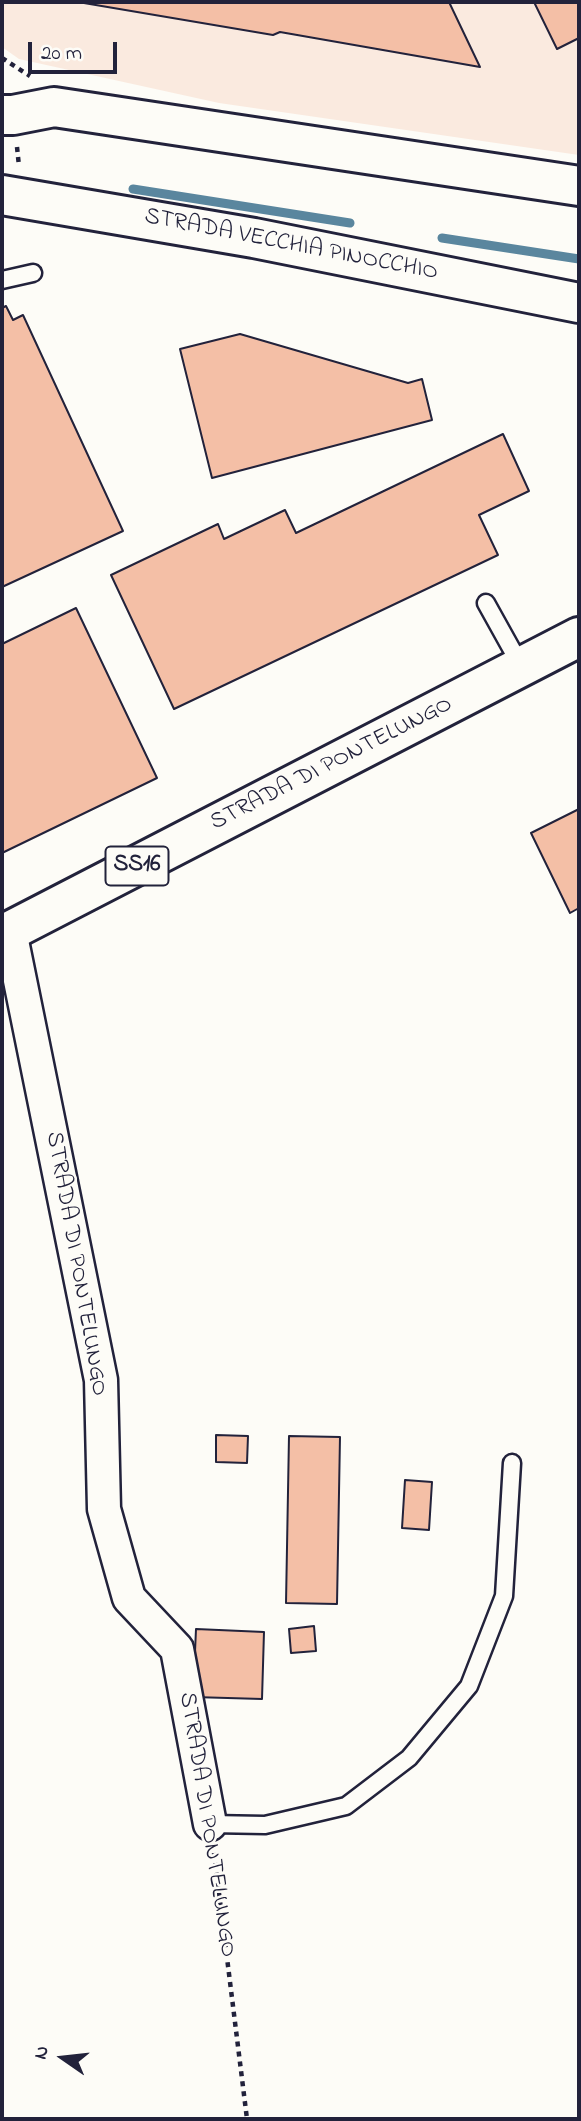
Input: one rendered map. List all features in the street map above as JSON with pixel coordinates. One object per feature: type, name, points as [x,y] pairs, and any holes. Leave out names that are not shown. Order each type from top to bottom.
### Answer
[{"type":"street","points":[[6,108],[54,107],[579,186]]},
{"type":"street","name":"STRADA VECCHIA PINOCCHIO","points":[[12,196],[254,238],[579,303]]},
{"type":"street","name":"STRADA DI PONTELUNGO","points":[[210,1824],[177,1649],[129,1598],[104,1509],[101,1380],[6,933],[579,637]]},
{"type":"lane","points":[[2,280],[33,273]]},
{"type":"lane","points":[[486,603],[521,666]]},
{"type":"lane","points":[[210,1824],[265,1825],[346,1806],[409,1758],[469,1686],[504,1596],[512,1463]]},
{"type":"path","points":[[6,108],[12,196]]},
{"type":"path","name":"STRADA DI PONTELUNGO","points":[[210,1824],[247,2119]]},
{"type":"shaded area","points":[[2,2],[579,2],[579,155],[219,103],[19,59],[2,47]]},
{"type":"building","points":[[78,2],[449,2],[480,67],[280,32],[273,35]]},
{"type":"building","points":[[534,2],[579,2],[579,38],[557,49]]},
{"type":"building","points":[[6,306],[13,320],[23,315],[123,531],[2,587],[2,308]]},
{"type":"building","points":[[240,334],[408,383],[422,379],[432,420],[212,478],[180,349]]},
{"type":"building","points":[[503,434],[529,491],[479,515],[498,555],[174,709],[111,575],[218,524],[224,539],[285,510],[296,533]]},
{"type":"building","points":[[76,608],[157,778],[2,853],[2,644]]},
{"type":"building","points":[[579,809],[579,908],[570,913],[531,833]]},
{"type":"building","points":[[216,1435],[248,1436],[247,1463],[216,1462]]},
{"type":"building","points":[[289,1436],[340,1437],[337,1604],[286,1603]]},
{"type":"building","points":[[405,1480],[432,1482],[429,1530],[402,1528]]},
{"type":"building","points":[[314,1626],[316,1651],[291,1653],[289,1629]]},
{"type":"building","points":[[196,1629],[264,1632],[262,1699],[193,1697]]},
{"type":"waterway","points":[[133,189],[350,223]]},
{"type":"waterway","points":[[442,238],[579,259]]}]
